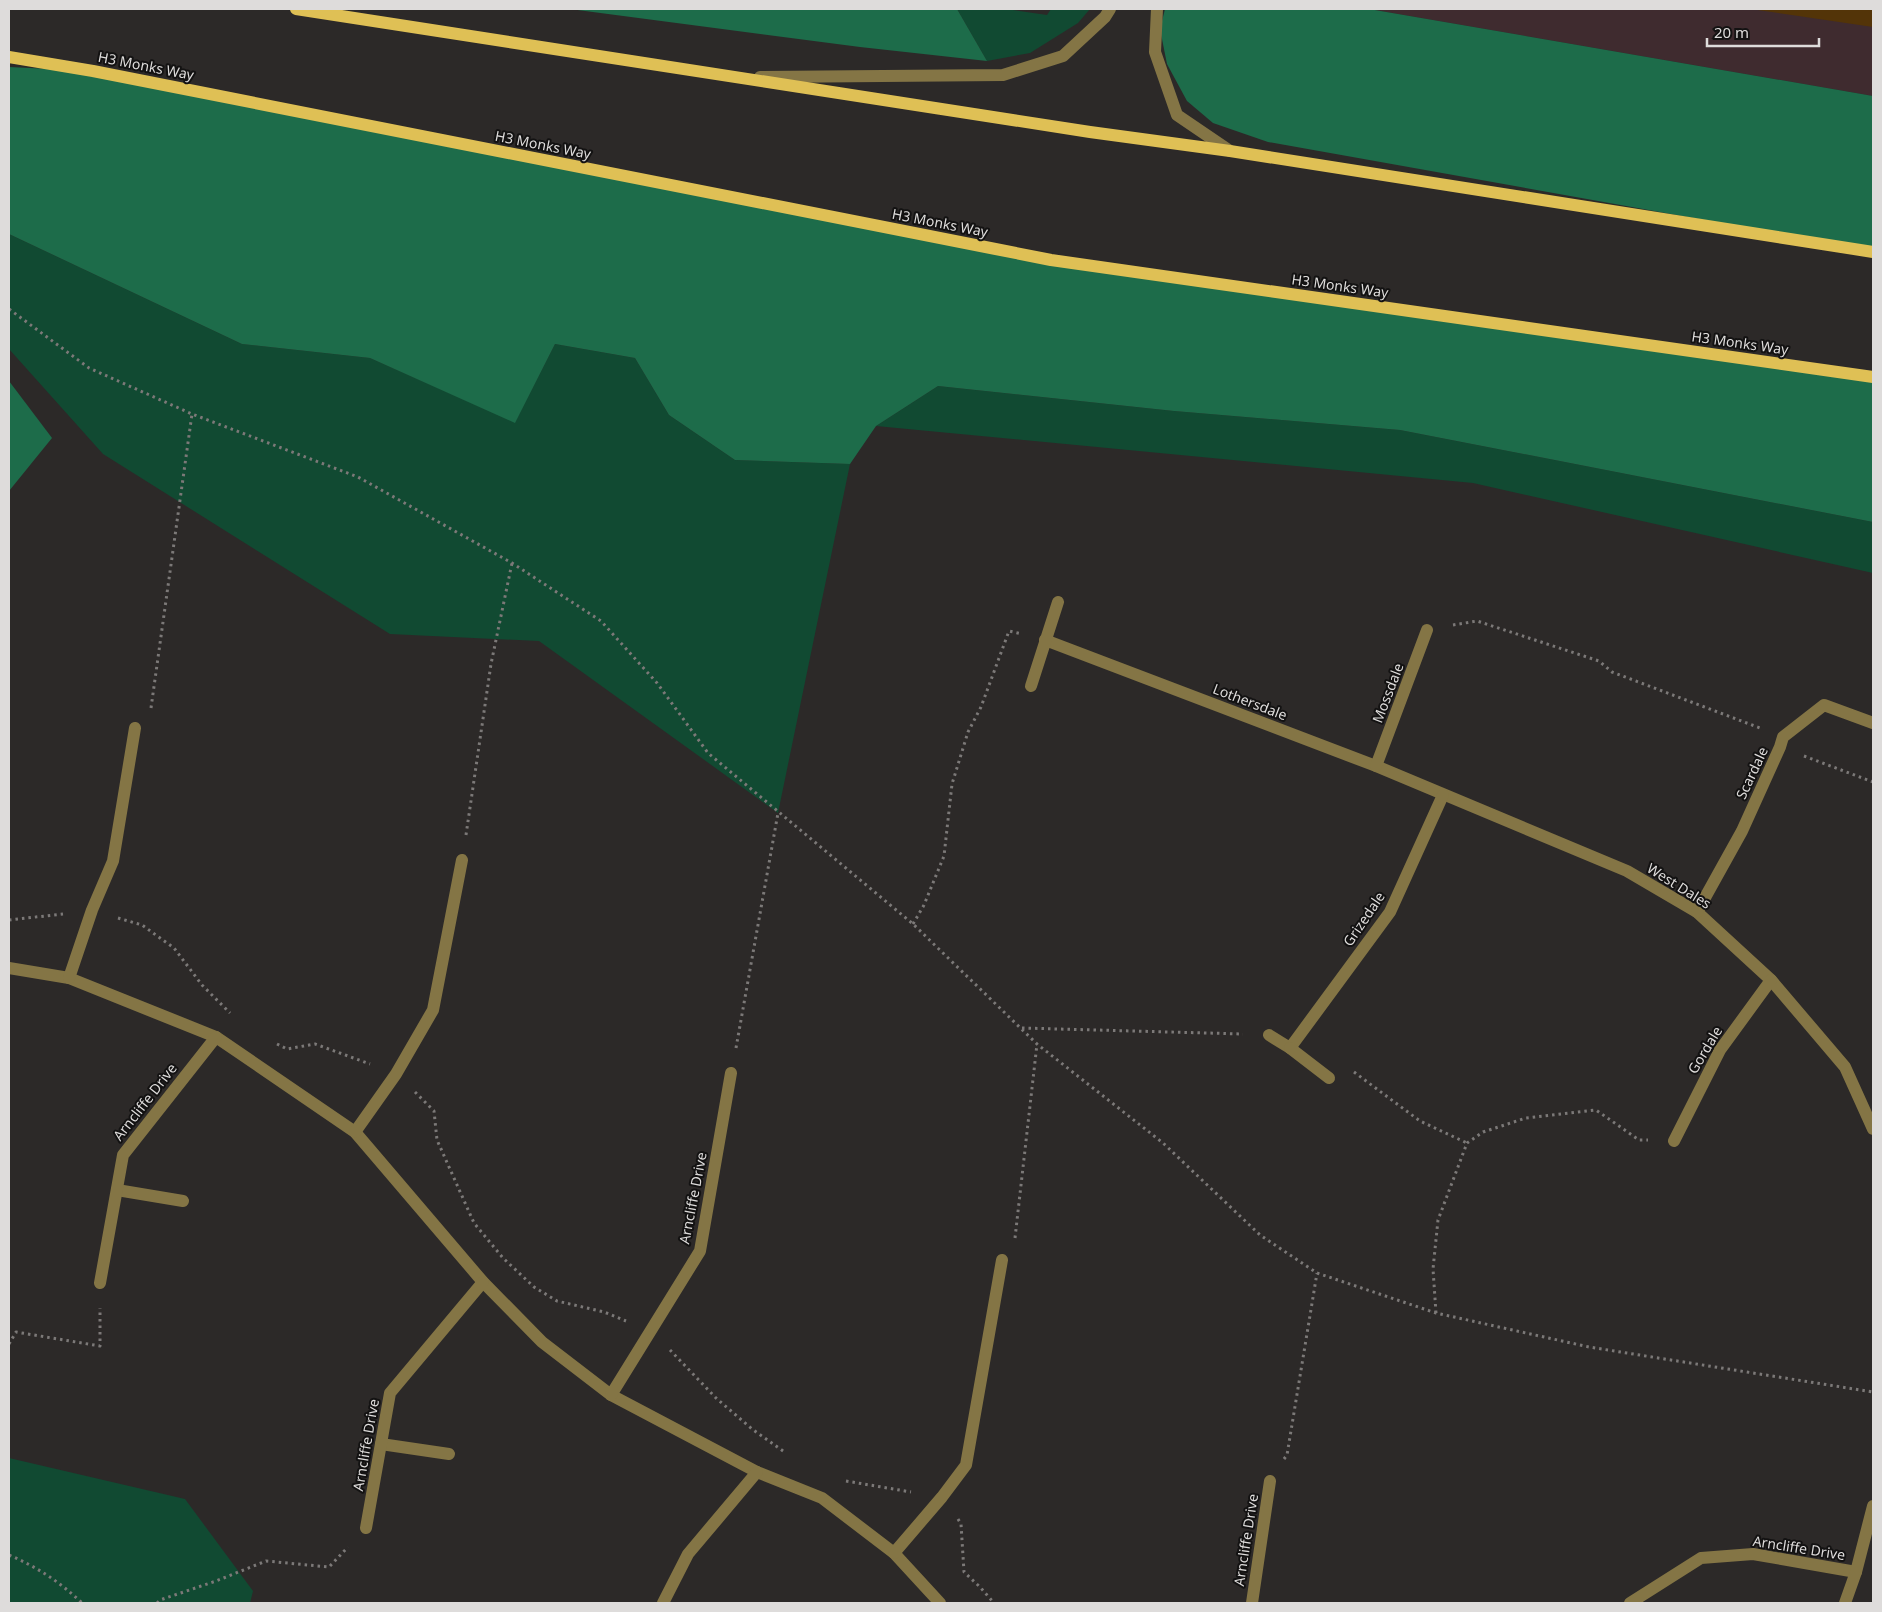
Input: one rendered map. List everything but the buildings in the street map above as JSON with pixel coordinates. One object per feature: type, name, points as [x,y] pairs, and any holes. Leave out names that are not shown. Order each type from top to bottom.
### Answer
[{"type":"main road","points":[[296,9],[1090,132],[1230,151],[1873,252]]},
{"type":"main road","name":"H3 Monks Way","points":[[9,57],[94,71],[1051,260],[1873,377]]},
{"type":"street","points":[[740,78],[1003,75],[1063,56],[1105,17],[1110,9]]},
{"type":"street","points":[[1158,9],[1154,52],[1177,115],[1230,151]]},
{"type":"street","points":[[1031,686],[1058,602]]},
{"type":"street","name":"Mossdale","points":[[1376,766],[1427,630]]},
{"type":"street","name":"Lothersdale","points":[[1045,640],[1376,766],[1443,795]]},
{"type":"street","name":"Scardale","points":[[1697,912],[1742,831],[1782,742],[1824,705],[1873,723]]},
{"type":"street","points":[[68,978],[92,910],[113,861],[135,728]]},
{"type":"street","name":"West Dales","points":[[1443,795],[1627,871],[1697,912],[1772,980],[1845,1067],[1873,1129]]},
{"type":"street","name":"Grizedale","points":[[1290,1048],[1390,912],[1443,795]]},
{"type":"street","points":[[355,1132],[396,1074],[433,1010],[462,860]]},
{"type":"street","points":[[9,968],[68,978],[216,1037],[355,1132],[483,1282],[542,1342],[611,1395],[757,1472],[822,1498],[894,1553],[940,1603]]},
{"type":"street","name":"Gordale","points":[[1674,1141],[1720,1050],[1772,980]]},
{"type":"street","points":[[1269,1035],[1290,1048],[1329,1078]]},
{"type":"street","name":"Arncliffe Drive","points":[[100,1283],[123,1155],[216,1037]]},
{"type":"street","name":"Arncliffe Drive","points":[[611,1395],[700,1250],[731,1073]]},
{"type":"street","points":[[117,1190],[183,1201]]},
{"type":"street","points":[[894,1553],[942,1497],[966,1465],[1002,1260]]},
{"type":"street","name":"Arncliffe Drive","points":[[366,1528],[390,1393],[483,1282]]},
{"type":"street","points":[[381,1444],[449,1454]]},
{"type":"street","points":[[663,1603],[688,1554],[757,1472]]},
{"type":"street","name":"Arncliffe Drive","points":[[1252,1603],[1270,1481]]},
{"type":"street","name":"Arncliffe Drive","points":[[1844,1603],[1856,1572],[1873,1506]]},
{"type":"street","name":"Arncliffe Drive","points":[[1630,1603],[1701,1558],[1753,1554],[1856,1572]]},
{"type":"path","points":[[9,309],[89,368],[192,414],[358,477],[512,563],[601,620],[657,683],[708,753],[913,924],[1037,1044],[1162,1143],[1260,1235],[1317,1273],[1436,1313],[1589,1347],[1873,1392]]},
{"type":"path","points":[[135,728],[149,718],[192,414]]},
{"type":"path","points":[[462,860],[490,664],[512,563]]},
{"type":"path","points":[[1427,630],[1477,621],[1599,661],[1612,672],[1782,742],[1873,782]]},
{"type":"path","points":[[913,924],[924,905],[944,856],[952,784],[968,732],[981,707],[1009,631],[1045,640]]},
{"type":"path","points":[[731,1073],[778,813]]},
{"type":"path","points":[[9,920],[92,910],[142,925],[174,948],[202,985],[237,1019]]},
{"type":"path","points":[[1021,1028],[1269,1035]]},
{"type":"path","points":[[273,1043],[287,1049],[315,1044],[396,1074],[434,1110],[437,1140],[474,1223],[503,1258],[534,1287],[558,1301],[604,1312],[651,1331],[716,1398],[752,1429],[787,1454]]},
{"type":"path","points":[[1002,1260],[1014,1242],[1037,1044]]},
{"type":"path","points":[[1329,1078],[1346,1066],[1420,1121],[1467,1143]]},
{"type":"path","points":[[1436,1313],[1433,1269],[1438,1220],[1467,1143],[1483,1132],[1526,1118],[1596,1110],[1639,1140],[1674,1141]]},
{"type":"path","points":[[1270,1481],[1287,1456],[1317,1273]]},
{"type":"path","points":[[9,1344],[16,1332],[100,1346],[100,1283]]},
{"type":"path","points":[[842,1480],[850,1483],[942,1497],[961,1524],[964,1572],[994,1603]]},
{"type":"path","points":[[156,1603],[266,1561],[329,1567],[366,1528]]},
{"type":"path","points":[[9,1555],[29,1564],[64,1586],[82,1603]]},
{"type":"shaded area","points":[[1369,9],[1873,9],[1873,96]]},
{"type":"green space","points":[[570,9],[957,9],[987,61],[860,47]]},
{"type":"green space","points":[[957,9],[1006,9],[1047,15],[1051,9],[1090,9],[1078,23],[1030,53],[987,61]]},
{"type":"green space","points":[[1165,9],[1369,9],[1873,96],[1873,250],[1268,142],[1213,123],[1187,101],[1167,64],[1160,29]]},
{"type":"green space","points":[[9,67],[93,71],[1051,260],[1873,377],[1873,522],[1400,430],[1174,411],[938,386],[876,426],[850,464],[735,460],[669,415],[635,358],[555,344],[515,423],[370,358],[242,344],[9,234]]},
{"type":"green space","points":[[9,234],[242,344],[370,358],[515,422],[555,344],[635,358],[669,415],[735,460],[850,464],[778,813],[539,641],[390,634],[103,454],[9,349]]},
{"type":"green space","points":[[9,381],[52,438],[9,491]]},
{"type":"green space","points":[[938,386],[1174,411],[1400,430],[1873,522],[1873,573],[1473,483],[876,426]]},
{"type":"green space","points":[[9,1458],[185,1499],[253,1591],[250,1603],[9,1603]]}]
